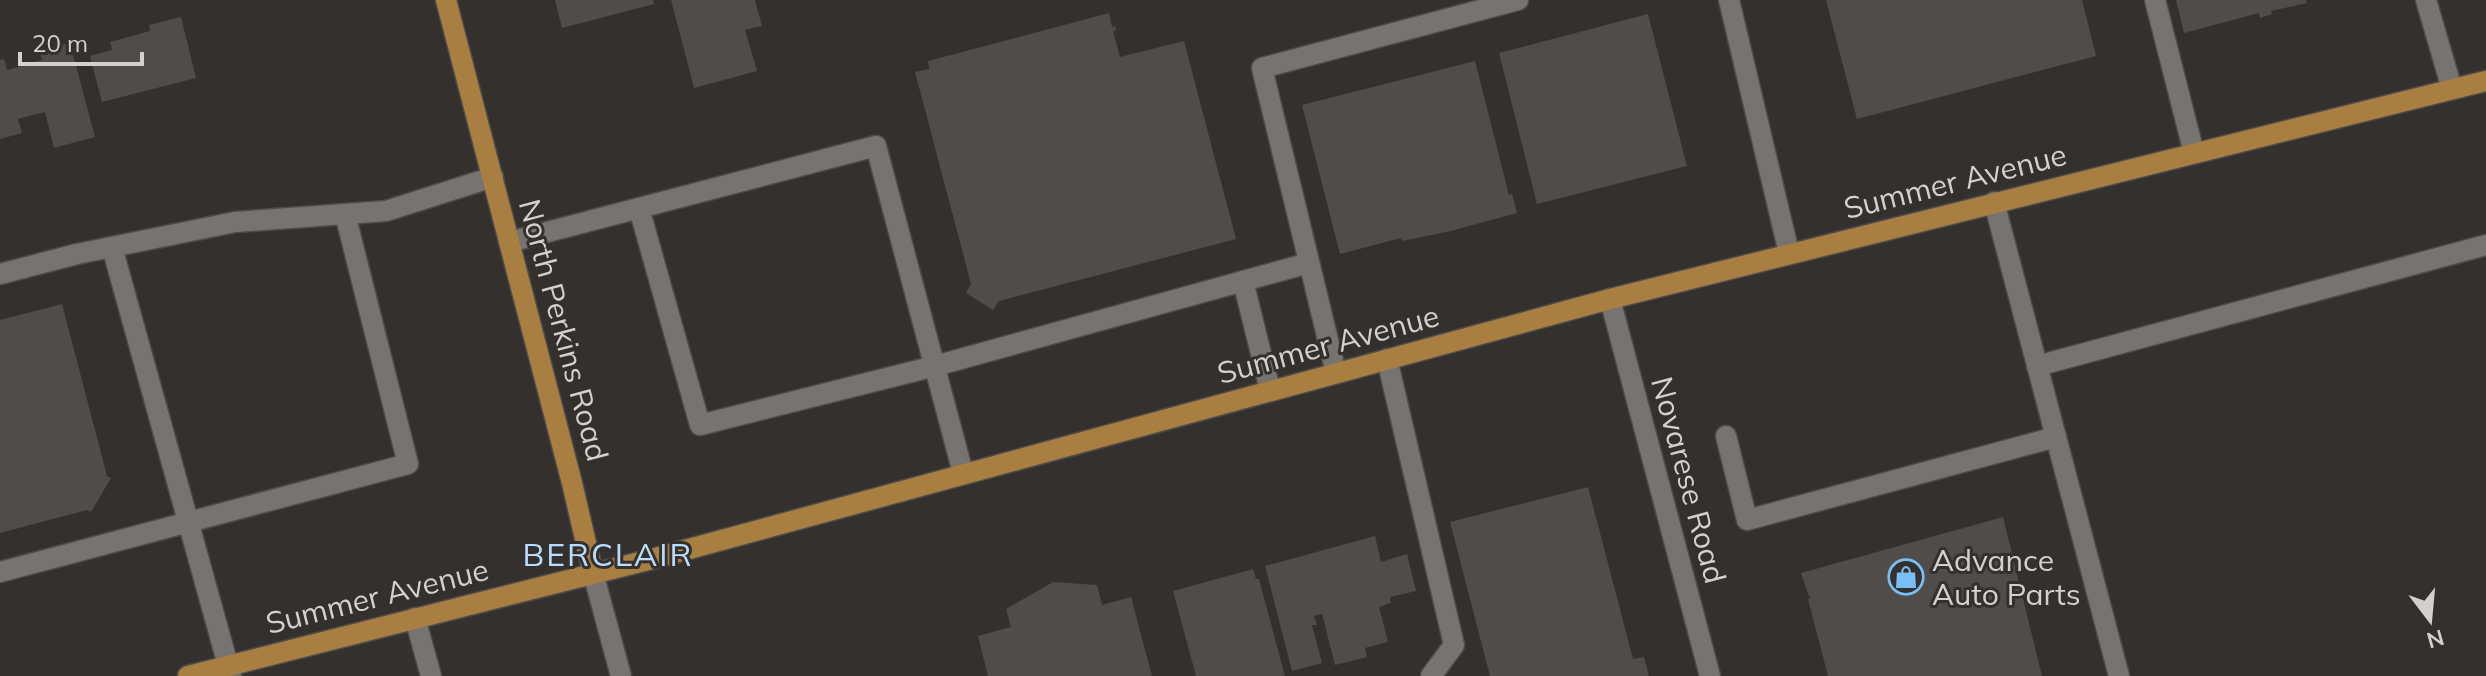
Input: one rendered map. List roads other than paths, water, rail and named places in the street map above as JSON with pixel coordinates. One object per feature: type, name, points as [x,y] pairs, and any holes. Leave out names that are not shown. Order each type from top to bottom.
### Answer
[{"type":"main road","name":"North Perkins Road","points":[[446,0],[593,573]]},
{"type":"main road","name":"Summer Avenue","points":[[188,676],[230,670],[1610,299],[2486,81]]},
{"type":"street","points":[[1336,373],[1262,68],[1518,0]]},
{"type":"street","points":[[1729,0],[1789,253]]},
{"type":"street","points":[[2155,0],[2194,153]]},
{"type":"street","points":[[2426,0],[2452,89]]},
{"type":"street","points":[[509,242],[876,146],[963,473]]},
{"type":"street","points":[[0,274],[235,222],[386,211],[493,177]]},
{"type":"street","points":[[1994,202],[2119,676]]},
{"type":"street","points":[[639,208],[700,425],[935,366],[1309,263]]},
{"type":"street","points":[[0,572],[408,464],[345,214]]},
{"type":"street","points":[[2037,366],[2486,245]]},
{"type":"street","points":[[112,247],[230,670]]},
{"type":"street","points":[[1243,281],[1270,390]]},
{"type":"street","name":"Novarese Road","points":[[1610,299],[1710,676]]},
{"type":"street","points":[[1387,359],[1454,645],[1431,676]]},
{"type":"street","points":[[1726,436],[1747,520],[2056,437]]},
{"type":"street","name":"North Perkins Road","points":[[593,573],[621,676]]},
{"type":"street","points":[[415,618],[431,676]]},
{"type":"place","name":"Advance Auto Parts","points":[[1906,577]]},
{"type":"district","name":"BERCLAIR","points":[[608,554]]}]
